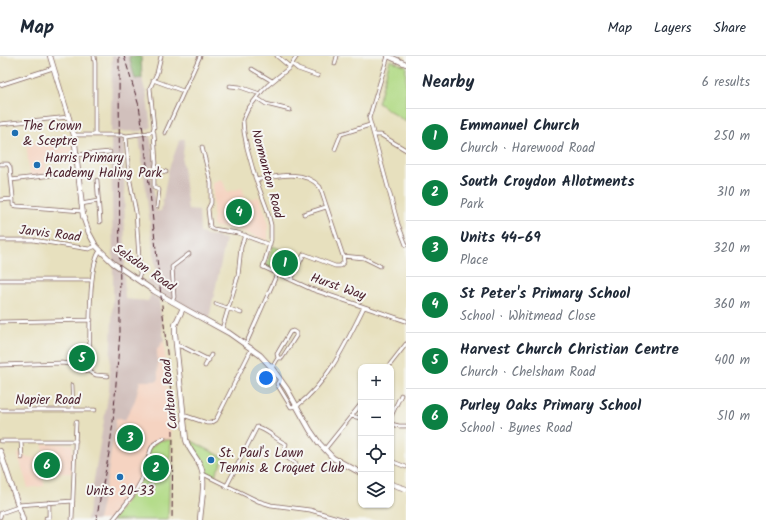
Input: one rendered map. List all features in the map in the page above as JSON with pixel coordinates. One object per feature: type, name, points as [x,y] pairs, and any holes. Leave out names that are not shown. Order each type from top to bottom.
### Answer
[{"type":"main road","name":"Selsdon Road","points":[[50,56],[74,135],[82,211],[87,229],[96,246],[114,263],[172,302],[222,328],[252,348],[265,359],[280,379],[312,433],[325,449],[340,462],[359,472]]},
{"type":"main road","points":[[388,56],[406,64]]},
{"type":"main road","name":"Carlton Road","points":[[183,308],[174,327],[183,415],[187,446],[200,464],[203,474]]},
{"type":"main road","points":[[1,453],[23,520]]},
{"type":"main road","points":[[200,520],[203,474]]},
{"type":"main road","points":[[394,485],[406,489]]},
{"type":"street","points":[[94,56],[95,135]]},
{"type":"street","points":[[157,207],[159,190],[154,188],[154,174],[156,168],[155,140],[150,91],[157,73],[161,56]]},
{"type":"street","points":[[165,133],[200,56]]},
{"type":"street","points":[[277,56],[291,66],[318,76]]},
{"type":"street","name":"Normanton Road","points":[[264,268],[263,265],[270,245],[271,232],[269,216],[256,180],[247,148],[243,122],[248,109],[260,94],[272,81],[291,66],[297,56]]},
{"type":"street","points":[[335,64],[337,56]]},
{"type":"street","points":[[388,56],[369,115],[370,125],[398,224],[406,245]]},
{"type":"street","points":[[0,85],[53,68]]},
{"type":"street","points":[[252,69],[272,81]]},
{"type":"street","points":[[153,81],[183,91]]},
{"type":"street","points":[[230,86],[240,87],[260,94]]},
{"type":"street","points":[[257,98],[266,104],[290,110]]},
{"type":"street","points":[[0,124],[69,117]]},
{"type":"street","points":[[335,149],[341,134],[370,125]]},
{"type":"street","points":[[74,135],[126,136],[149,133],[153,131]]},
{"type":"street","points":[[374,135],[381,135],[406,150]]},
{"type":"street","points":[[126,136],[129,176],[136,212],[140,274],[138,279]]},
{"type":"street","points":[[202,147],[211,183],[211,203],[208,209],[209,225],[213,229],[245,235],[270,245]]},
{"type":"street","points":[[76,154],[110,152]]},
{"type":"street","points":[[0,164],[8,164],[10,167],[13,205],[82,211]]},
{"type":"street","points":[[156,168],[166,172]]},
{"type":"street","points":[[11,180],[78,172]]},
{"type":"street","points":[[256,180],[286,175],[308,178],[320,187],[344,262],[340,266],[337,266],[304,254],[291,280]]},
{"type":"street","points":[[97,180],[100,222]]},
{"type":"street","points":[[0,200],[12,199]]},
{"type":"street","points":[[81,204],[98,201]]},
{"type":"street","points":[[304,214],[326,207]]},
{"type":"street","points":[[222,328],[238,276],[241,247],[245,235]]},
{"type":"street","name":"Jarvis Road","points":[[0,240],[33,240],[89,249],[96,246]]},
{"type":"street","points":[[90,372],[92,280],[96,257],[100,251]]},
{"type":"street","points":[[172,302],[174,297],[172,267],[189,254]]},
{"type":"street","points":[[343,256],[364,258],[380,266]]},
{"type":"street","name":"Hurst Way","points":[[264,268],[318,292],[406,321]]},
{"type":"street","points":[[246,344],[277,274]]},
{"type":"street","points":[[0,280],[92,280]]},
{"type":"street","points":[[216,304],[241,313]]},
{"type":"street","points":[[297,406],[322,380],[336,361],[364,307]]},
{"type":"street","points":[[0,322],[91,320]]},
{"type":"street","points":[[272,368],[278,358],[277,354],[290,332],[297,334],[282,358],[278,358]]},
{"type":"street","points":[[284,344],[289,348]]},
{"type":"street","points":[[390,364],[406,344]]},
{"type":"street","points":[[176,345],[183,346],[209,360]]},
{"type":"street","points":[[183,415],[207,423],[216,420],[252,348]]},
{"type":"street","points":[[205,366],[211,355]]},
{"type":"street","points":[[0,365],[62,363],[75,365],[96,375],[108,376]]},
{"type":"street","points":[[72,385],[73,410]]},
{"type":"street","points":[[394,410],[401,395]]},
{"type":"street","points":[[325,449],[358,408]]},
{"type":"street","name":"Napier Road","points":[[0,410],[95,410]]},
{"type":"street","points":[[351,416],[358,417]]},
{"type":"street","points":[[72,520],[76,422]]},
{"type":"street","points":[[394,425],[406,426]]},
{"type":"street","points":[[226,487],[257,427],[272,434],[278,440],[287,442],[284,452],[287,458],[291,459],[296,464]]},
{"type":"street","points":[[113,520],[135,492],[154,444],[164,438]]},
{"type":"street","points":[[0,441],[76,441]]},
{"type":"street","points":[[21,441],[22,458]]},
{"type":"street","points":[[394,462],[406,468]]},
{"type":"street","points":[[203,474],[226,487],[258,501],[271,505],[310,510],[345,520]]},
{"type":"street","points":[[0,517],[1,513],[18,506],[73,500]]},
{"type":"street","points":[[46,518],[49,518],[49,502]]},
{"type":"shaded area","points":[[112,56],[129,56],[135,79],[142,78],[146,91],[151,127],[149,129],[142,131],[111,132]]},
{"type":"shaded area","points":[[150,135],[155,166],[151,166],[156,211],[161,211],[168,171],[180,139],[185,139],[182,160],[188,210],[199,211],[200,233],[226,239],[209,318],[169,297],[168,298],[144,281],[157,279],[139,136]]},
{"type":"shaded area","points":[[123,137],[125,268],[113,260],[111,138]]},
{"type":"shaded area","name":"Harris Primary Academy Haling Park","points":[[47,141],[47,143],[57,142],[58,148],[72,147],[73,153],[45,157],[47,174],[30,176],[26,143]]},
{"type":"shaded area","points":[[222,179],[227,192],[242,188],[246,200],[259,197],[267,218],[268,241],[242,231],[213,226],[213,182]]},
{"type":"shaded area","points":[[113,266],[124,273],[125,299],[148,301],[152,292],[155,298],[159,298],[164,340],[157,349],[158,381],[140,381],[135,400],[125,420],[116,418],[107,480],[98,520],[87,520],[109,391]]},
{"type":"shaded area","points":[[164,340],[171,440],[159,440],[148,450],[137,486],[120,510],[110,520],[98,520],[107,480],[116,418],[135,400],[140,381],[158,381],[157,349]]},
{"type":"shaded area","points":[[43,444],[73,444],[72,473],[43,474],[44,486],[28,488],[18,455],[19,452],[25,457],[43,458]]},
{"type":"green space","points":[[129,56],[141,56],[142,78],[135,79]]},
{"type":"green space","points":[[390,60],[406,66],[406,122],[378,103]]},
{"type":"green space","points":[[273,246],[299,258],[290,277],[266,266]],"holes":[[[281,254],[293,260],[292,265],[289,265],[288,267],[291,269],[289,272],[284,271],[284,269],[277,266],[278,264],[276,263],[276,258]]]},
{"type":"green space","points":[[159,440],[171,440],[168,520],[111,520],[137,486],[148,450]]},
{"type":"green space","name":"St. Paul's Lawn Tennis & Croquet Club","points":[[192,441],[224,458],[214,477],[206,472],[192,450],[189,442],[191,443]]},
{"type":"railway","points":[[96,520],[109,453],[113,422],[120,332],[119,56]]},
{"type":"railway","points":[[124,56],[139,106],[144,137],[170,381],[173,432],[172,520]]},
{"type":"place","name":"The Crown & Sceptre","points":[[15,133]]},
{"type":"place","name":"Harris Primary Academy Haling Park","points":[[37,165]]},
{"type":"place","name":"St Peter's Primary School","points":[[239,212]]},
{"type":"place","name":"Emmanuel Church","points":[[285,263]]},
{"type":"place","name":"Harvest Church Christian Centre","points":[[82,358]]},
{"type":"place","name":"Units 44-69","points":[[130,438]]},
{"type":"place","name":"St. Paul's Lawn Tennis & Croquet Club","points":[[211,460]]},
{"type":"place","name":"Purley Oaks Primary School","points":[[47,465]]},
{"type":"place","name":"South Croydon Allotments","points":[[156,468]]},
{"type":"place","name":"Units 20-33","points":[[120,477]]}]
